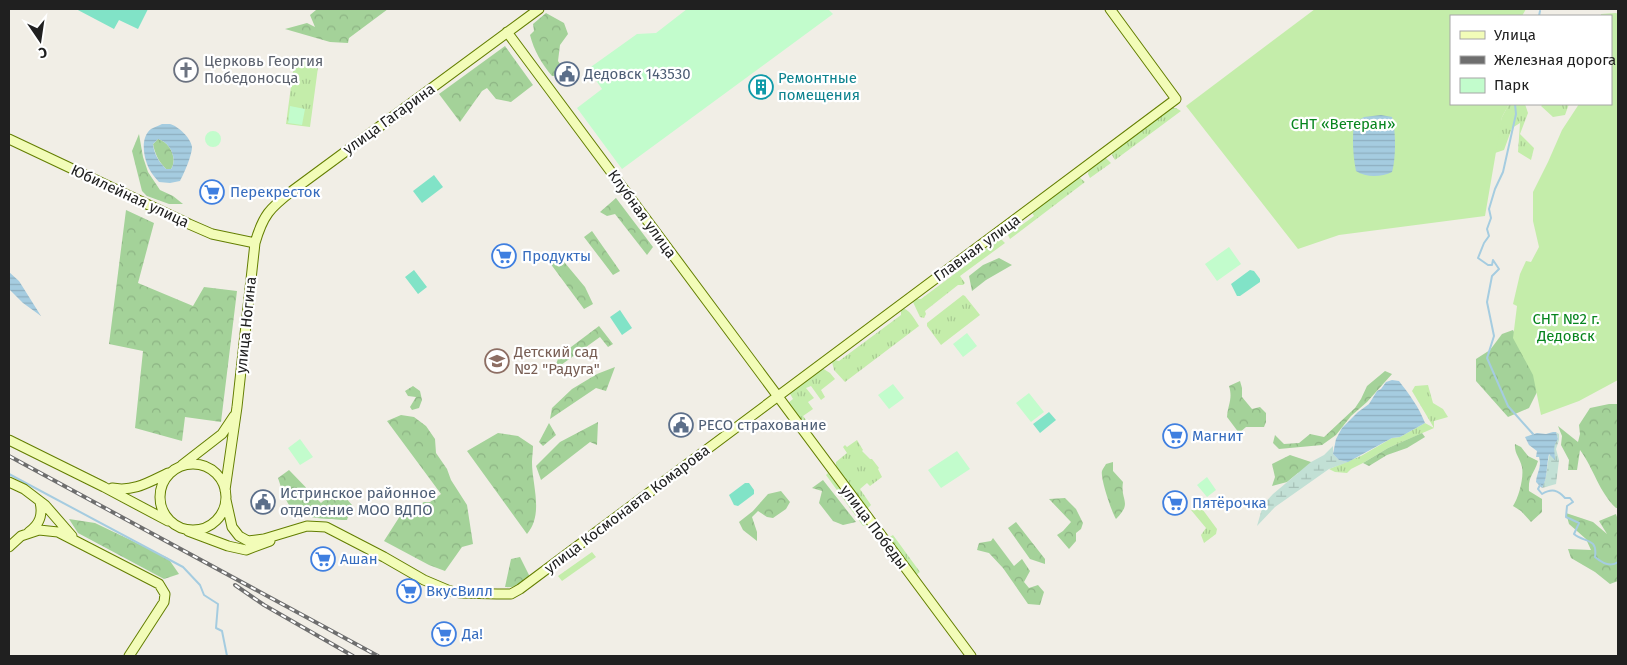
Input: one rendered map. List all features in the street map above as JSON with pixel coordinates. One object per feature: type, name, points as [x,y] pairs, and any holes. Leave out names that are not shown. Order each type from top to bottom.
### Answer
[{"type":"street","name":"улица Гагарина","points":[[255,243],[260,226],[268,211],[277,203],[539,9]]},
{"type":"street","name":"Главная улица","points":[[778,397],[1176,99],[1110,9]]},
{"type":"street","name":"Клубная улица","points":[[507,32],[778,397]]},
{"type":"street","name":"Юбилейная улица","points":[[9,139],[212,234],[255,243]]},
{"type":"street","name":"улица Ногина","points":[[226,495],[255,243]]},
{"type":"street","name":"улица Космонавта Комарова","points":[[283,534],[306,526],[326,527],[435,585],[461,593],[511,594],[778,397]]},
{"type":"street","name":"улица Победы","points":[[778,397],[971,656]]},
{"type":"street","points":[[104,487],[122,490],[134,488],[171,472],[222,434],[233,418],[237,406]]},
{"type":"street","points":[[9,440],[104,487],[182,529],[211,540],[246,550],[264,544],[283,534]]},
{"type":"street","points":[[180,466],[198,464],[208,468],[221,479],[232,527],[243,539],[248,541],[283,534]]},
{"type":"street","points":[[171,472],[164,481],[160,498],[162,510],[172,523]]},
{"type":"street","points":[[9,482],[24,490],[49,509],[71,535],[82,544]]},
{"type":"street","points":[[182,529],[200,530],[210,525],[222,513],[226,495]]},
{"type":"street","points":[[9,547],[38,524],[42,513],[40,502]]},
{"type":"street","points":[[24,535],[39,530],[58,532],[159,584],[165,594],[164,602],[129,656]]},
{"type":"green space","points":[[76,9],[148,9],[138,29],[119,20],[114,29]]},
{"type":"green space","points":[[314,9],[388,9],[349,38],[348,43],[330,42],[285,29],[307,23],[315,27],[310,15],[316,10]]},
{"type":"green space","points":[[687,9],[828,9],[833,14],[622,169],[577,108],[602,89],[588,69],[637,34],[656,33]]},
{"type":"green space","name":"СНТ «Ветеран»","points":[[1315,9],[1526,9],[1523,15],[1450,15],[1450,105],[1508,105],[1502,117],[1485,216],[1339,235],[1298,249],[1186,106]]},
{"type":"green space","points":[[546,13],[564,23],[568,34],[560,45],[558,61],[562,67],[559,76],[552,76],[545,67],[536,52],[530,35],[534,31],[533,24]]},
{"type":"green space","name":"СНТ №2 г. Дедовск","points":[[1601,14],[1618,14],[1618,380],[1579,401],[1541,415],[1533,375],[1513,338],[1517,306],[1513,304],[1520,274],[1526,261],[1531,262],[1539,247],[1533,221],[1533,192],[1562,130],[1578,105],[1612,105],[1612,15]]},
{"type":"green space","points":[[505,46],[533,85],[511,102],[496,99],[487,88],[482,91],[460,122],[439,94]]},
{"type":"green space","points":[[295,56],[319,60],[310,127],[286,124]]},
{"type":"green space","points":[[1508,105],[1525,105],[1528,113],[1520,134],[1534,148],[1531,160],[1518,152],[1520,123],[1512,128],[1504,150],[1492,154],[1502,117]]},
{"type":"green space","points":[[1569,105],[1565,115],[1553,117],[1541,106]]},
{"type":"green space","points":[[290,106],[305,109],[302,125],[288,123]]},
{"type":"green space","points":[[1171,108],[1181,111],[1115,160],[1112,155],[1113,150]]},
{"type":"green space","points":[[213,131],[219,133],[221,139],[219,145],[213,147],[207,145],[205,139],[207,133]]},
{"type":"green space","points":[[139,134],[148,172],[160,190],[173,196],[183,204],[169,204],[147,196],[142,191],[132,151]]},
{"type":"green space","points":[[158,139],[172,151],[174,161],[171,169],[166,169],[161,164],[156,154],[153,144]]},
{"type":"green space","points":[[1105,157],[1111,163],[1090,178],[1088,174],[1089,169]]},
{"type":"green space","points":[[434,175],[443,187],[422,203],[413,191]]},
{"type":"green space","points":[[1079,177],[1085,182],[1010,239],[1008,235],[1034,216],[1031,211]]},
{"type":"green space","points":[[616,198],[653,247],[647,255],[615,214],[607,216],[600,212]]},
{"type":"green space","points":[[126,210],[154,223],[138,283],[193,306],[204,287],[237,291],[221,422],[185,417],[182,441],[135,428],[143,351],[109,344]]},
{"type":"green space","points":[[592,231],[620,271],[613,275],[584,237]]},
{"type":"green space","points":[[998,240],[1002,240],[1005,243],[960,276],[965,283],[958,285],[925,311],[924,318],[920,317],[912,300],[921,299]]},
{"type":"green space","points":[[1229,247],[1241,264],[1217,281],[1205,264]]},
{"type":"green space","points":[[560,257],[585,287],[593,304],[584,309],[550,263]]},
{"type":"green space","points":[[999,258],[1012,265],[986,280],[972,291],[969,276],[983,265]]},
{"type":"green space","points":[[414,270],[427,287],[418,294],[405,277]]},
{"type":"green space","points":[[1250,270],[1254,271],[1260,282],[1240,296],[1237,296],[1231,284]]},
{"type":"green space","points":[[963,295],[980,315],[941,345],[927,326],[927,323]]},
{"type":"green space","points":[[901,308],[909,312],[919,326],[845,382],[834,370],[832,362],[834,360],[839,361],[901,315]]},
{"type":"green space","points":[[620,310],[632,328],[622,335],[610,317]]},
{"type":"green space","points":[[599,326],[613,344],[608,347],[600,337],[554,370],[559,356]]},
{"type":"green space","points":[[1513,330],[1527,357],[1539,388],[1529,408],[1508,417],[1476,381],[1476,359],[1490,350],[1502,334]]},
{"type":"green space","points":[[967,333],[977,346],[963,357],[953,344]]},
{"type":"green space","points":[[615,367],[606,391],[596,388],[550,419],[552,408],[572,389],[597,374]]},
{"type":"green space","points":[[822,368],[835,379],[821,390],[825,397],[821,400],[811,386],[806,388],[814,398],[808,402],[813,409],[803,416],[809,424],[806,427],[788,403],[793,399],[789,392]]},
{"type":"green space","points":[[1385,371],[1392,374],[1367,402],[1351,416],[1336,435],[1322,445],[1279,449],[1273,443],[1275,435],[1284,444],[1299,443],[1310,434],[1324,437],[1355,408],[1367,386]]},
{"type":"green space","points":[[1240,381],[1242,397],[1252,409],[1260,407],[1266,413],[1266,422],[1264,427],[1246,427],[1239,433],[1227,417],[1230,398],[1229,386]]},
{"type":"green space","points":[[893,384],[904,398],[889,409],[878,395]]},
{"type":"green space","points":[[1428,385],[1433,403],[1443,409],[1448,417],[1434,421],[1434,428],[1412,391],[1415,386]]},
{"type":"green space","points":[[413,386],[420,391],[422,400],[419,408],[412,410],[410,407],[416,397],[408,396],[405,391]]},
{"type":"green space","points":[[1029,393],[1044,412],[1031,422],[1016,403]]},
{"type":"green space","points":[[1618,404],[1618,508],[1605,495],[1580,450],[1577,470],[1568,470],[1569,460],[1561,445],[1562,436],[1558,426],[1578,442],[1580,434],[1579,425],[1590,408]]},
{"type":"green space","points":[[1049,412],[1056,420],[1040,433],[1033,424]]},
{"type":"green space","points":[[401,415],[414,417],[426,426],[435,439],[436,453],[467,505],[473,544],[462,547],[445,571],[429,565],[384,541],[400,516],[424,502],[430,502],[441,494],[387,421]]},
{"type":"green space","points":[[598,422],[597,445],[590,442],[541,480],[536,466],[560,442]]},
{"type":"green space","points":[[549,423],[556,435],[543,446],[539,442]]},
{"type":"green space","points":[[1425,423],[1434,428],[1388,448],[1347,473],[1335,472],[1329,469],[1361,456],[1392,438],[1400,437]]},
{"type":"green space","points":[[1556,432],[1559,434],[1559,440],[1556,449],[1559,460],[1556,484],[1542,488],[1550,453],[1555,457],[1554,448],[1558,439]]},
{"type":"green space","points":[[498,433],[518,436],[533,446],[532,471],[536,508],[535,518],[527,534],[467,451]]},
{"type":"green space","points":[[1422,433],[1425,437],[1407,448],[1387,455],[1369,466],[1363,463],[1388,448]]},
{"type":"green space","points":[[300,439],[313,457],[300,465],[288,448]]},
{"type":"green space","points":[[857,440],[862,451],[879,468],[882,477],[870,486],[867,483],[860,489],[871,505],[867,509],[836,468],[836,462],[847,453],[843,447],[845,445],[847,447]]},
{"type":"green space","points":[[1515,444],[1521,447],[1528,456],[1538,461],[1530,478],[1529,491],[1542,499],[1542,512],[1531,522],[1521,511],[1513,506],[1522,481],[1522,467],[1515,450]]},
{"type":"green space","points":[[1333,446],[1333,454],[1339,460],[1348,462],[1329,469],[1275,507],[1257,526],[1263,505],[1273,494]]},
{"type":"green space","points":[[957,451],[970,469],[941,488],[928,470]]},
{"type":"green space","points":[[1290,455],[1326,469],[1298,473],[1287,482],[1272,486],[1275,477],[1272,464]]},
{"type":"green space","points":[[1113,462],[1113,471],[1123,482],[1125,501],[1124,509],[1116,519],[1102,475],[1106,464]]},
{"type":"green space","points":[[289,470],[321,503],[337,488],[352,505],[347,520],[314,517],[296,513],[287,502],[278,478]]},
{"type":"green space","points":[[828,473],[867,524],[863,526],[826,475]]},
{"type":"green space","points":[[1207,477],[1216,490],[1207,497],[1197,485]]},
{"type":"green space","points":[[823,480],[856,522],[843,525],[833,521],[819,503],[822,491],[812,488]]},
{"type":"green space","points":[[745,483],[749,483],[754,490],[754,494],[738,506],[734,505],[729,495]]},
{"type":"green space","points":[[781,491],[790,502],[786,509],[773,518],[767,517],[758,511],[752,517],[757,532],[757,541],[743,530],[739,522],[753,511],[768,494]]},
{"type":"green space","points":[[1065,498],[1076,509],[1083,523],[1081,529],[1076,533],[1076,541],[1069,549],[1057,535],[1071,522],[1049,499]]},
{"type":"green space","points":[[1200,506],[1217,529],[1216,534],[1204,543],[1201,535],[1206,528],[1191,510]]},
{"type":"green space","points":[[1566,513],[1593,522],[1607,534],[1599,521],[1616,514],[1618,520],[1618,581],[1610,584],[1595,572],[1571,558],[1568,549],[1591,550],[1586,539],[1569,524]]},
{"type":"green space","points":[[69,519],[95,523],[168,558],[179,574],[164,579],[78,533]]},
{"type":"green space","points":[[1016,522],[1045,559],[1045,564],[1030,559],[1008,528]]},
{"type":"green space","points":[[893,535],[920,572],[916,575],[888,538]]},
{"type":"green space","points":[[993,538],[1014,566],[1022,559],[1030,571],[1024,582],[1029,588],[1038,585],[1044,592],[1040,605],[1028,604],[1003,568],[989,553],[977,550],[979,543],[991,541]]},
{"type":"green space","points":[[592,552],[596,557],[562,581],[558,576]]},
{"type":"green space","points":[[520,557],[531,579],[515,586],[505,587],[511,559]]},
{"type":"shaded area","points":[[1381,115],[1392,117],[1395,152],[1392,172],[1379,176],[1364,175],[1356,171],[1353,147],[1354,123],[1364,117]]},
{"type":"shaded area","points":[[162,124],[170,124],[177,127],[187,136],[192,147],[191,155],[180,181],[170,183],[159,182],[146,162],[144,144],[147,133]],"holes":[[[158,139],[172,151],[174,161],[171,169],[166,169],[163,166],[154,151],[153,144]]]},
{"type":"shaded area","points":[[9,272],[19,281],[41,316],[23,303],[9,289]]},
{"type":"shaded area","points":[[1392,380],[1399,381],[1417,406],[1425,423],[1400,437],[1392,438],[1348,462],[1339,460],[1333,454],[1336,439],[1342,428],[1369,404],[1377,391],[1386,382]]},
{"type":"shaded area","points":[[1556,432],[1558,439],[1554,447],[1555,460],[1549,454],[1542,488],[1536,482],[1540,467],[1539,457],[1536,457],[1537,451],[1529,445],[1525,437],[1537,433],[1546,434]]},
{"type":"waterway","points":[[1539,15],[1540,11]]},
{"type":"waterway","points":[[1515,105],[1516,114],[1503,172],[1489,209],[1491,218],[1487,229],[1489,236],[1478,258],[1488,265],[1492,265],[1493,260],[1499,269],[1492,276],[1487,302],[1494,336],[1487,358],[1508,406],[1533,434]]},
{"type":"waterway","points":[[9,474],[183,567],[200,585],[204,595],[218,604],[216,628],[222,631],[227,656]]},
{"type":"waterway","points":[[1540,485],[1538,489],[1542,494],[1555,491],[1565,498],[1570,498],[1573,502],[1567,506],[1566,517],[1579,523],[1574,534],[1592,543],[1595,557],[1606,564],[1618,562]]},
{"type":"railway","points":[[9,456],[378,656]]},
{"type":"railway","points":[[235,585],[264,605],[353,656]]},
{"type":"place","name":"Церковь Георгия Победоносца","points":[[186,70]]},
{"type":"place","name":"Дедовск 143530","points":[[567,74]]},
{"type":"place","name":"Ремонтные помещения","points":[[761,87]]},
{"type":"place","name":"Перекресток","points":[[212,192]]},
{"type":"place","name":"Продукты","points":[[504,256]]},
{"type":"place","name":"Детский сад №2 \"Радуга\"","points":[[497,361]]},
{"type":"place","name":"РЕСО страхование","points":[[681,425]]},
{"type":"place","name":"Магнит","points":[[1175,436]]},
{"type":"place","name":"Истринское районное отделение МОО ВДПО","points":[[263,502]]},
{"type":"place","name":"Пятёрочка","points":[[1175,503]]},
{"type":"place","name":"Ашан","points":[[323,559]]},
{"type":"place","name":"ВкусВилл","points":[[409,591]]},
{"type":"place","name":"Да!","points":[[444,634]]}]
